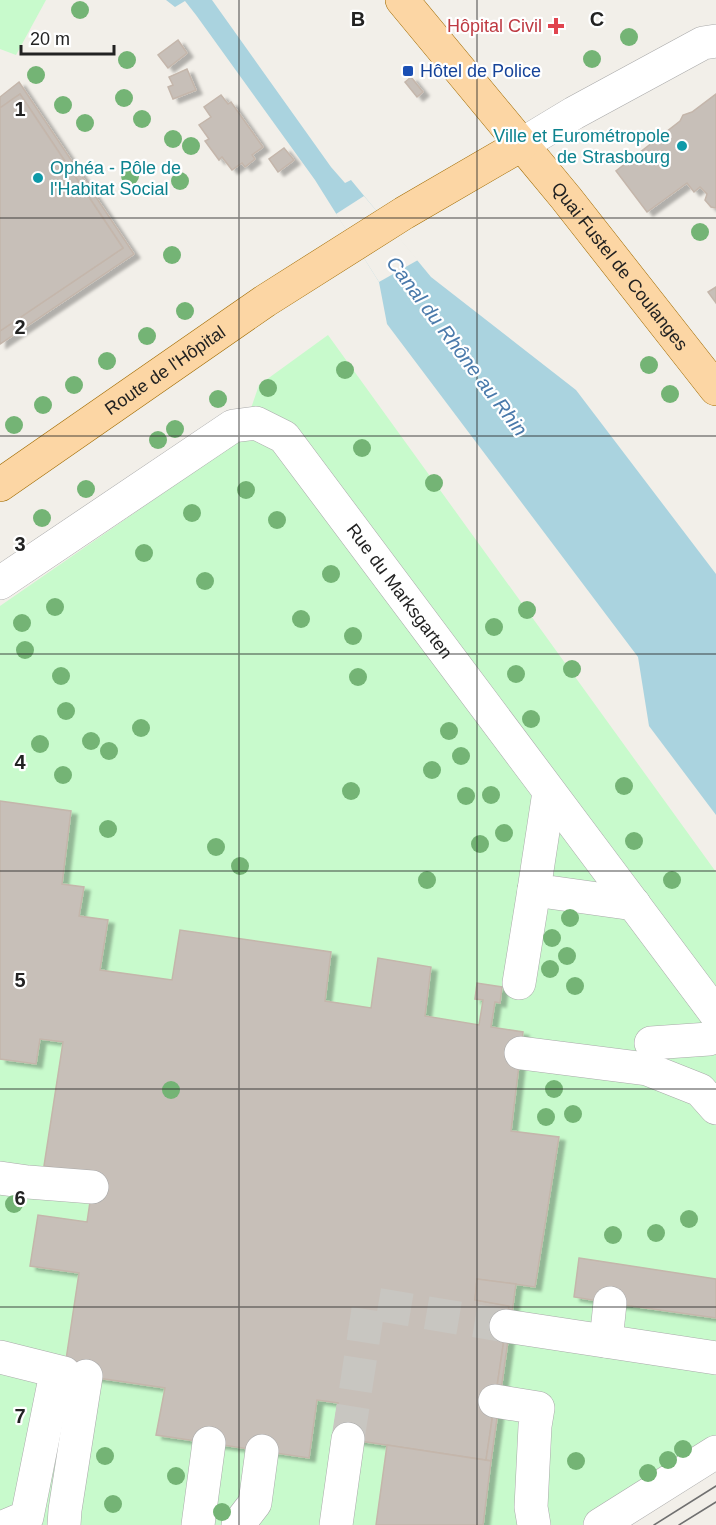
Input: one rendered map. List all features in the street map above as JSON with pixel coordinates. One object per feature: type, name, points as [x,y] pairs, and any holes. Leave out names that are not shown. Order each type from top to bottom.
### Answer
[{"type":"main road","name":"Quai Fustel de Coulanges","points":[[402,0],[620,266],[716,389]]},
{"type":"main road","name":"Route de l'Hôpital","points":[[0,485],[249,311],[404,213],[521,145]]},
{"type":"street","points":[[521,145],[703,43],[716,41]]},
{"type":"street","name":"Rue du Marksgarten","points":[[0,584],[234,426],[256,423],[284,436],[716,1014]]},
{"type":"street","points":[[519,983],[549,792]]},
{"type":"street","points":[[534,890],[634,904]]},
{"type":"street","points":[[651,1043],[709,1040],[716,1035]]},
{"type":"street","points":[[520,1053],[647,1069],[700,1090],[716,1108]]},
{"type":"street","points":[[0,1178],[92,1187]]},
{"type":"street","points":[[606,1341],[610,1303]]},
{"type":"street","points":[[506,1326],[716,1358]]},
{"type":"street","points":[[0,1357],[67,1379]]},
{"type":"street","points":[[8,1525],[27,1517],[67,1379]]},
{"type":"street","points":[[64,1525],[67,1379]]},
{"type":"street","points":[[493,1411],[538,1407],[531,1507],[534,1525]]},
{"type":"street","points":[[336,1525],[348,1439]]},
{"type":"street","points":[[198,1525],[209,1443]]},
{"type":"street","points":[[238,1525],[255,1503],[262,1451]]},
{"type":"street","points":[[600,1525],[716,1452]]},
{"type":"green space","points":[[0,0],[46,0],[16,55],[0,49]]},
{"type":"green space","points":[[328,335],[716,872],[716,1439],[584,1525],[0,1525],[0,606],[240,440],[259,385]]},
{"type":"water","name":"Canal du Rhône au Rhin","points":[[166,0],[212,0],[331,167],[345,183],[351,180],[431,277],[576,390],[716,574],[716,815],[649,726],[638,657],[387,324],[379,282],[315,180],[185,1],[175,7]]},
{"type":"pier","points":[[364,196],[418,260],[379,282],[336,214]]},
{"type":"building","points":[[178,40],[187,53],[168,68],[158,55]]},
{"type":"building","points":[[187,69],[196,90],[173,99],[168,87],[173,85],[169,77]]},
{"type":"building","points":[[411,77],[423,92],[417,97],[405,82]]},
{"type":"building","points":[[19,82],[134,254],[0,344],[0,331],[123,248],[20,94],[0,108],[0,97]]},
{"type":"building","name":"Ophéa - Pôle de l'Habitat Social","points":[[20,94],[123,248],[0,331],[0,108]]},
{"type":"building","name":"Ville et Eurométropole de Strasbourg","points":[[716,94],[716,208],[711,207],[705,200],[707,194],[700,187],[694,192],[687,183],[647,212],[616,171],[680,121],[683,115],[692,112]]},
{"type":"building","points":[[221,95],[228,104],[231,102],[263,147],[252,155],[255,159],[245,167],[242,163],[232,170],[222,157],[219,160],[205,141],[209,139],[199,125],[211,117],[204,107]]},
{"type":"building","points":[[284,148],[294,160],[278,172],[269,159]]},
{"type":"building","points":[[716,287],[716,303],[708,292]]},
{"type":"building","points":[[0,801],[71,811],[62,884],[84,887],[79,916],[108,920],[100,970],[172,980],[180,930],[331,952],[325,1001],[371,1008],[378,958],[431,967],[425,1016],[479,1025],[483,1000],[475,999],[477,983],[502,987],[500,1003],[495,1002],[491,1027],[523,1032],[511,1131],[559,1137],[535,1287],[477,1279],[475,1300],[509,1306],[486,1460],[333,1437],[338,1403],[317,1400],[309,1458],[156,1435],[165,1388],[64,1373],[79,1273],[30,1266],[38,1215],[87,1222],[94,1175],[44,1166],[63,1042],[40,1039],[36,1064],[0,1059]]},
{"type":"building","points":[[579,1258],[716,1279],[716,1318],[574,1297]]},
{"type":"building","points":[[477,1279],[516,1284],[491,1461],[486,1460],[509,1306],[475,1300]]},
{"type":"building","points":[[387,1445],[491,1461],[483,1525],[376,1525]]},
{"type":"tunnel","points":[[348,1439],[369,1303],[506,1326]]},
{"type":"tram line","points":[[654,1525],[716,1486]]},
{"type":"tram line","points":[[679,1525],[716,1502]]},
{"type":"place","name":"Hôpital Civil","points":[[556,26]]},
{"type":"place","name":"Hôtel de Police","points":[[408,71]]},
{"type":"place","name":"Ville et Eurométropole de Strasbourg","points":[[682,146]]},
{"type":"place","name":"Ophéa - Pôle de l'Habitat Social","points":[[38,178]]}]
